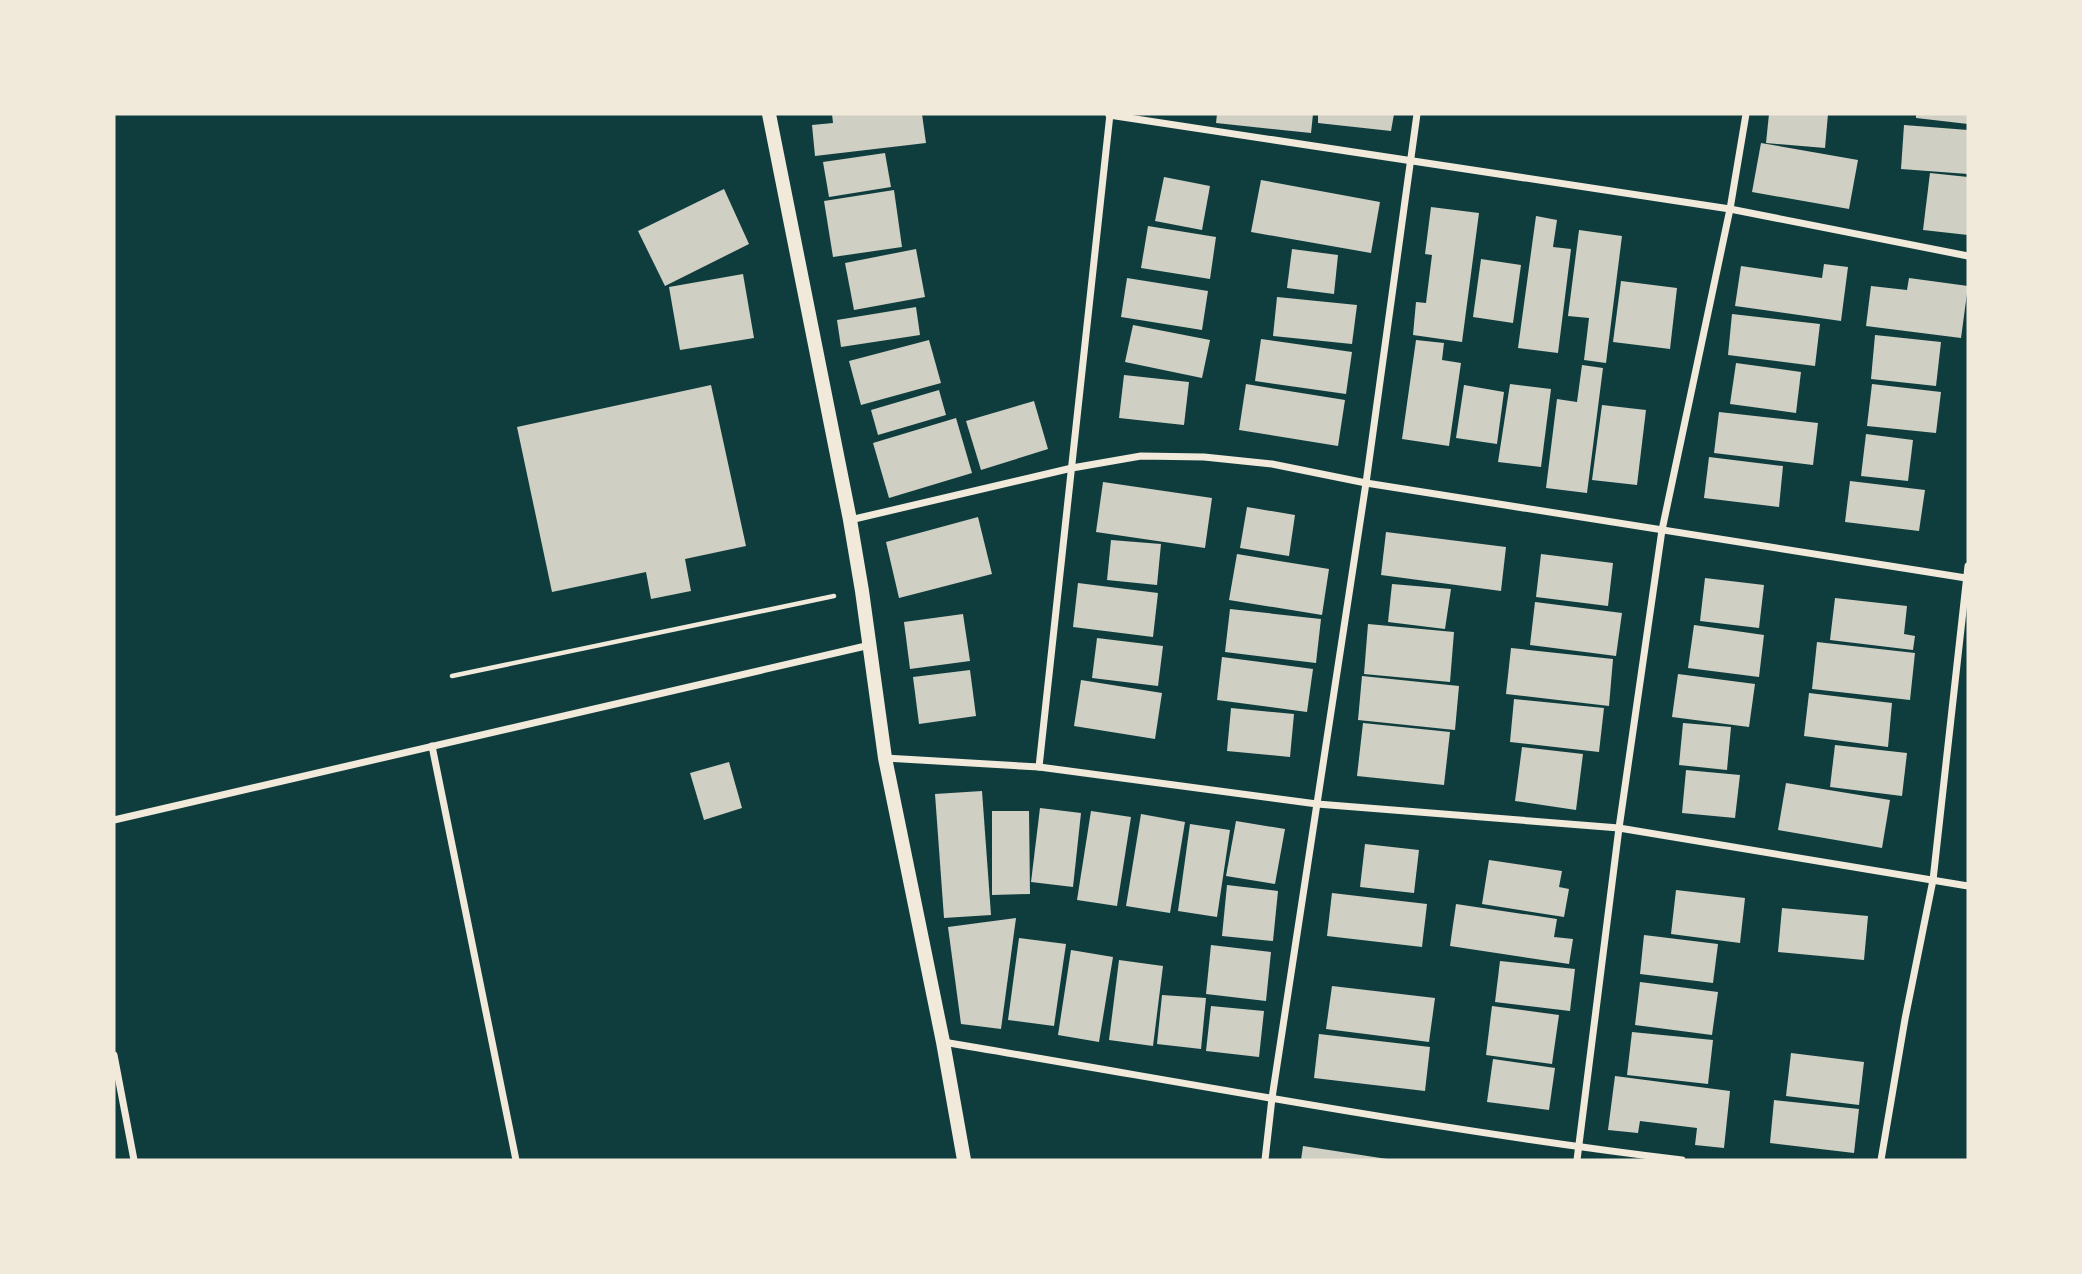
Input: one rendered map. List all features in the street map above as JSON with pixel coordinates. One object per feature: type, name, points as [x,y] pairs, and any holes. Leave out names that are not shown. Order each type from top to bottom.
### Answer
[{"type":"main road","points":[[769,114],[850,520],[886,758],[964,1160]]},
{"type":"street","points":[[1039,767],[1109,114],[1730,209],[1968,256]]},
{"type":"street","points":[[1265,1160],[1272,1098],[1366,483],[1417,114]]},
{"type":"street","points":[[1577,1160],[1619,828],[1662,530],[1730,209],[1746,114]]},
{"type":"street","points":[[850,520],[1072,468],[1140,456],[1204,457],[1272,464],[1366,483],[1966,579]]},
{"type":"street","points":[[1881,1160],[1905,1019],[1933,880],[1968,566]]},
{"type":"street","points":[[114,820],[870,645]]},
{"type":"street","points":[[432,746],[516,1160]]},
{"type":"street","points":[[886,758],[1039,767],[1317,804],[1619,828],[1968,886]]},
{"type":"street","points":[[943,1042],[1579,1148],[1682,1160]]},
{"type":"street","points":[[114,1055],[134,1160]]},
{"type":"path","points":[[452,676],[862,591]]},
{"type":"building","points":[[832,114],[922,114],[926,143],[815,156],[812,125],[833,123]]},
{"type":"building","points":[[1217,114],[1313,114],[1311,133],[1216,123]]},
{"type":"building","points":[[1318,114],[1394,114],[1391,131],[1318,123]]},
{"type":"building","points":[[1769,114],[1828,114],[1825,148],[1766,143]]},
{"type":"building","points":[[1916,114],[1968,114],[1968,124],[1916,118]]},
{"type":"building","points":[[1904,125],[1968,130],[1968,174],[1901,169]]},
{"type":"building","points":[[1761,143],[1858,160],[1849,209],[1752,192]]},
{"type":"building","points":[[885,153],[891,187],[829,197],[823,162]]},
{"type":"building","points":[[1930,173],[1968,177],[1968,235],[1923,230]]},
{"type":"building","points":[[1164,177],[1210,186],[1202,230],[1155,221]]},
{"type":"building","points":[[1261,180],[1380,202],[1371,253],[1251,232]]},
{"type":"building","points":[[724,189],[749,244],[665,286],[638,231]]},
{"type":"building","points":[[894,190],[902,247],[833,257],[824,201]]},
{"type":"building","points":[[1431,207],[1479,213],[1462,342],[1413,335],[1416,302],[1426,303],[1432,255],[1425,254]]},
{"type":"building","points":[[1536,216],[1557,220],[1553,247],[1571,249],[1558,353],[1518,348]]},
{"type":"building","points":[[1148,226],[1216,237],[1210,279],[1141,268]]},
{"type":"building","points":[[1579,230],[1622,236],[1606,363],[1584,360],[1589,318],[1568,316]]},
{"type":"building","points":[[916,249],[925,297],[854,310],[845,263]]},
{"type":"building","points":[[1292,249],[1338,255],[1334,294],[1287,288]]},
{"type":"building","points":[[1481,259],[1521,265],[1513,323],[1473,317]]},
{"type":"building","points":[[1824,264],[1848,267],[1841,321],[1735,306],[1741,266],[1822,278]]},
{"type":"building","points":[[743,274],[754,338],[680,350],[669,287]]},
{"type":"building","points":[[1127,278],[1208,291],[1202,330],[1121,317]]},
{"type":"building","points":[[1909,278],[1968,286],[1961,338],[1866,326],[1871,286],[1907,290]]},
{"type":"building","points":[[1621,281],[1677,288],[1670,349],[1613,342]]},
{"type":"building","points":[[1277,297],[1357,305],[1352,344],[1273,336]]},
{"type":"building","points":[[916,307],[920,335],[841,347],[837,320]]},
{"type":"building","points":[[1732,314],[1820,324],[1815,366],[1728,355]]},
{"type":"building","points":[[1133,325],[1210,340],[1202,378],[1125,362]]},
{"type":"building","points":[[1875,335],[1941,342],[1936,386],[1871,379]]},
{"type":"building","points":[[1261,339],[1352,352],[1346,394],[1255,381]]},
{"type":"building","points":[[929,340],[941,383],[861,405],[849,361]]},
{"type":"building","points":[[1416,340],[1444,343],[1442,360],[1461,363],[1449,446],[1402,439]]},
{"type":"building","points":[[1736,363],[1801,372],[1796,413],[1730,404]]},
{"type":"building","points":[[1582,365],[1603,368],[1587,493],[1546,488],[1557,399],[1577,402]]},
{"type":"building","points":[[1124,375],[1189,382],[1184,425],[1119,418]]},
{"type":"building","points":[[1246,384],[1345,400],[1338,446],[1239,430]]},
{"type":"building","points":[[1510,384],[1551,389],[1541,467],[1498,462]]},
{"type":"building","points":[[1872,384],[1941,392],[1936,433],[1867,426]]},
{"type":"building","points":[[711,385],[746,546],[685,559],[691,591],[651,599],[646,572],[552,592],[517,427]]},
{"type":"building","points":[[1464,385],[1504,392],[1497,444],[1456,438]]},
{"type":"building","points":[[939,390],[946,415],[878,435],[871,410]]},
{"type":"building","points":[[1034,401],[1048,449],[981,470],[966,421]]},
{"type":"building","points":[[1602,405],[1646,410],[1637,485],[1592,480]]},
{"type":"building","points":[[1719,412],[1818,423],[1813,465],[1714,453]]},
{"type":"building","points":[[956,418],[972,473],[889,498],[873,443]]},
{"type":"building","points":[[1866,434],[1913,440],[1908,481],[1861,476]]},
{"type":"building","points":[[1709,457],[1783,466],[1779,507],[1704,498]]},
{"type":"building","points":[[1850,481],[1925,490],[1919,531],[1845,522]]},
{"type":"building","points":[[1103,482],[1212,498],[1205,548],[1096,532]]},
{"type":"building","points":[[1247,507],[1295,515],[1289,556],[1240,548]]},
{"type":"building","points":[[978,517],[992,574],[899,598],[886,542]]},
{"type":"building","points":[[1386,532],[1506,547],[1501,591],[1381,575]]},
{"type":"building","points":[[1111,540],[1161,544],[1157,585],[1107,580]]},
{"type":"building","points":[[1237,554],[1329,569],[1322,615],[1229,600]]},
{"type":"building","points":[[1541,554],[1613,563],[1608,606],[1536,597]]},
{"type":"building","points":[[1705,578],[1764,585],[1759,628],[1700,621]]},
{"type":"building","points":[[1078,583],[1158,593],[1153,637],[1073,627]]},
{"type":"building","points":[[1392,584],[1451,589],[1445,629],[1388,622]]},
{"type":"building","points":[[1835,598],[1907,606],[1904,634],[1915,636],[1913,650],[1830,640]]},
{"type":"building","points":[[1535,602],[1622,613],[1616,656],[1530,645]]},
{"type":"building","points":[[1230,609],[1321,619],[1316,663],[1225,652]]},
{"type":"building","points":[[963,614],[970,661],[910,669],[904,622]]},
{"type":"building","points":[[1368,624],[1454,632],[1450,682],[1364,674]]},
{"type":"building","points":[[1694,625],[1764,635],[1759,677],[1688,668]]},
{"type":"building","points":[[1097,638],[1163,646],[1158,686],[1092,678]]},
{"type":"building","points":[[1817,642],[1915,653],[1910,700],[1812,689]]},
{"type":"building","points":[[1511,648],[1613,659],[1609,706],[1506,694]]},
{"type":"building","points":[[1222,657],[1313,669],[1307,712],[1217,700]]},
{"type":"building","points":[[970,670],[976,716],[919,724],[913,677]]},
{"type":"building","points":[[1678,674],[1755,684],[1749,727],[1672,717]]},
{"type":"building","points":[[1362,676],[1459,686],[1455,730],[1358,720]]},
{"type":"building","points":[[1081,680],[1162,693],[1155,739],[1074,726]]},
{"type":"building","points":[[1809,693],[1892,703],[1888,747],[1804,736]]},
{"type":"building","points":[[1514,699],[1604,708],[1599,752],[1510,742]]},
{"type":"building","points":[[1231,708],[1294,714],[1290,757],[1227,751]]},
{"type":"building","points":[[1363,723],[1450,732],[1444,785],[1357,776]]},
{"type":"building","points":[[1683,723],[1731,727],[1727,770],[1679,765]]},
{"type":"building","points":[[1835,745],[1907,753],[1902,796],[1830,787]]},
{"type":"building","points":[[1522,747],[1583,754],[1576,810],[1515,801]]},
{"type":"building","points":[[729,762],[742,808],[704,820],[690,773]]},
{"type":"building","points":[[1686,770],[1740,775],[1735,818],[1682,813]]},
{"type":"building","points":[[1786,783],[1890,800],[1882,848],[1778,830]]},
{"type":"building","points":[[982,791],[991,915],[944,918],[935,794]]},
{"type":"building","points":[[1040,808],[1081,813],[1073,887],[1031,882]]},
{"type":"building","points":[[992,811],[1029,811],[1030,894],[992,895]]},
{"type":"building","points":[[1091,811],[1131,817],[1117,906],[1077,900]]},
{"type":"building","points":[[1141,814],[1185,822],[1170,913],[1126,906]]},
{"type":"building","points":[[1236,821],[1285,829],[1275,884],[1226,876]]},
{"type":"building","points":[[1190,824],[1230,830],[1217,917],[1178,911]]},
{"type":"building","points":[[1365,844],[1419,850],[1414,893],[1360,887]]},
{"type":"building","points":[[1489,860],[1562,871],[1559,887],[1569,889],[1564,917],[1482,904]]},
{"type":"building","points":[[1227,885],[1278,891],[1273,941],[1222,936]]},
{"type":"building","points":[[1676,890],[1745,898],[1740,943],[1671,934]]},
{"type":"building","points":[[1332,893],[1427,904],[1422,947],[1327,936]]},
{"type":"building","points":[[1456,904],[1557,919],[1554,937],[1573,939],[1569,964],[1450,946]]},
{"type":"building","points":[[1782,908],[1868,916],[1864,960],[1778,952]]},
{"type":"building","points":[[1016,918],[1001,1029],[961,1024],[948,927]]},
{"type":"building","points":[[1644,935],[1718,944],[1713,983],[1640,974]]},
{"type":"building","points":[[1019,938],[1066,944],[1054,1026],[1008,1020]]},
{"type":"building","points":[[1211,945],[1271,952],[1266,1001],[1206,994]]},
{"type":"building","points":[[1071,950],[1113,957],[1099,1042],[1058,1035]]},
{"type":"building","points":[[1119,960],[1163,966],[1153,1046],[1109,1040]]},
{"type":"building","points":[[1500,961],[1575,969],[1570,1011],[1495,1002]]},
{"type":"building","points":[[1640,982],[1718,992],[1712,1035],[1635,1025]]},
{"type":"building","points":[[1332,986],[1435,998],[1429,1042],[1326,1029]]},
{"type":"building","points":[[1162,995],[1206,998],[1201,1049],[1157,1044]]},
{"type":"building","points":[[1211,1006],[1264,1011],[1259,1057],[1206,1051]]},
{"type":"building","points":[[1492,1006],[1559,1015],[1552,1064],[1486,1055]]},
{"type":"building","points":[[1632,1032],[1713,1040],[1708,1084],[1627,1075]]},
{"type":"building","points":[[1319,1034],[1430,1047],[1425,1091],[1314,1078]]},
{"type":"building","points":[[1791,1053],[1864,1062],[1859,1105],[1786,1096]]},
{"type":"building","points":[[1493,1059],[1555,1068],[1549,1110],[1487,1102]]},
{"type":"building","points":[[1615,1076],[1730,1091],[1724,1148],[1695,1145],[1697,1128],[1640,1121],[1638,1133],[1608,1130]]},
{"type":"building","points":[[1774,1100],[1859,1109],[1854,1153],[1770,1143]]},
{"type":"building","points":[[1303,1146],[1387,1159],[1301,1160]]}]
